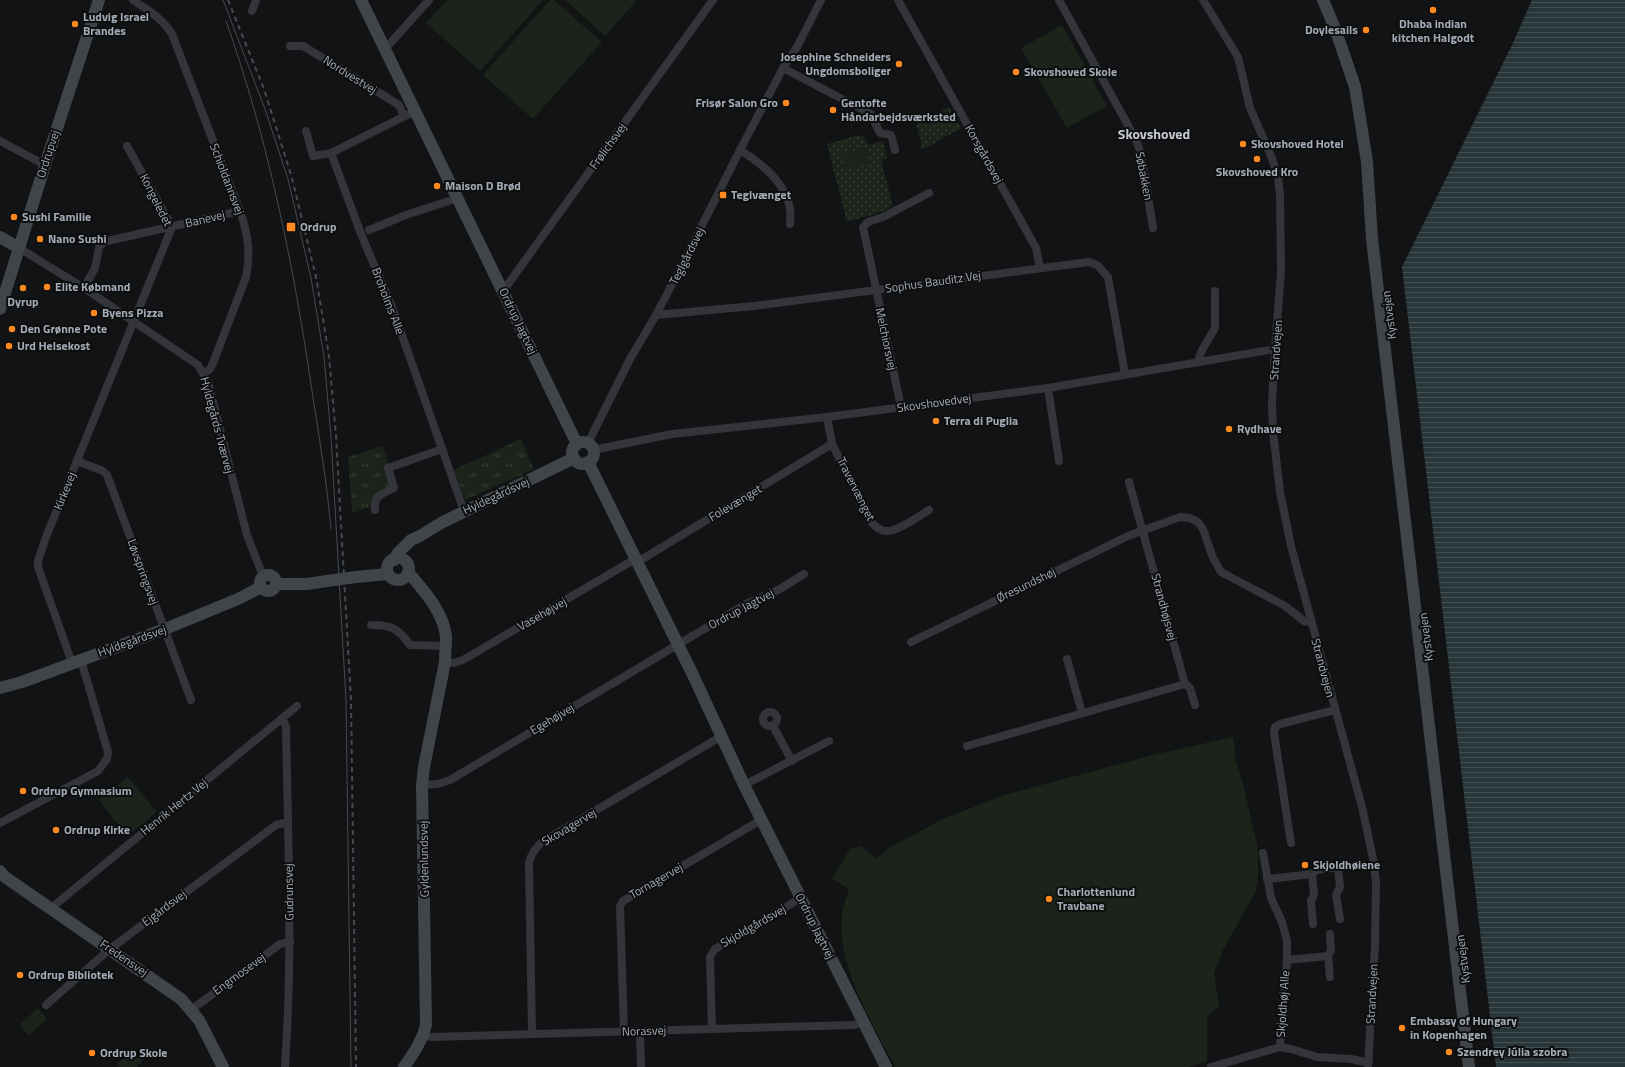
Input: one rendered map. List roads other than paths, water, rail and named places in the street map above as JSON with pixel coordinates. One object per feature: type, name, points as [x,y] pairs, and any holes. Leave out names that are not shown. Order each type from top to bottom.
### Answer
[{"type":"street","name":"Ordrupvej","points":[[0,309],[18,248],[99,0]]},
{"type":"street","name":"Schioldannsvej","points":[[133,0],[165,23],[172,34],[240,211],[248,237],[249,263],[246,277],[213,363],[210,369],[204,374]]},
{"type":"street","points":[[252,11],[256,0]]},
{"type":"street","name":"Ordrup Jagtvej","points":[[361,0],[503,291],[586,446]]},
{"type":"street","points":[[385,49],[429,0]]},
{"type":"street","name":"Frølichsvej","points":[[503,291],[713,0]]},
{"type":"street","name":"Teglgårdsvej","points":[[586,446],[630,359],[656,316],[783,68],[797,47],[821,0]]},
{"type":"street","name":"Korsgårdsvej","points":[[898,0],[1036,248],[1040,268]]},
{"type":"street","name":"Søbakken","points":[[1059,0],[1135,138],[1140,153],[1153,228]]},
{"type":"street","name":"Strandvejen","points":[[1203,0],[1238,57],[1250,108],[1278,176],[1280,195],[1281,272],[1274,348],[1272,403],[1273,432],[1280,492],[1291,546],[1368,832],[1374,863],[1376,883],[1374,954],[1368,1065]]},
{"type":"street","name":"Kystvejen","points":[[1314,0],[1331,37],[1359,114]]},
{"type":"street","name":"Kystvejen","points":[[1323,0],[1346,59],[1355,87],[1365,146],[1371,208],[1372,239],[1469,1067]]},
{"type":"street","name":"Nordvestvej","points":[[290,46],[303,46],[354,77],[399,105],[404,116]]},
{"type":"street","points":[[783,68],[872,114],[875,118],[880,133],[890,135],[895,150]]},
{"type":"street","points":[[306,131],[314,156],[331,153],[415,110]]},
{"type":"street","points":[[0,141],[45,164]]},
{"type":"street","name":"Kongeledet","points":[[127,146],[172,227],[135,322]]},
{"type":"street","points":[[740,150],[750,156],[779,182],[785,192],[792,215],[790,224]]},
{"type":"street","name":"Broholms Alle","points":[[331,153],[361,234],[392,307],[464,511]]},
{"type":"street","name":"Melchiorsvej","points":[[900,407],[863,227],[868,222],[883,218],[929,193]]},
{"type":"street","points":[[369,230],[406,214],[458,198]]},
{"type":"street","name":"Kystvejen","points":[[1371,208],[1380,238],[1477,1067]]},
{"type":"street","name":"Banevej","points":[[84,288],[95,268],[99,248],[104,242],[240,211]]},
{"type":"street","points":[[0,237],[18,248]]},
{"type":"street","name":"Hyldegårds Tværvej","points":[[18,248],[84,288],[198,365],[208,382],[247,535],[262,581]]},
{"type":"street","name":"Sophus Bauditz Vej","points":[[656,316],[739,308],[1089,262],[1097,265],[1108,278],[1125,374]]},
{"type":"street","points":[[1198,361],[1202,350],[1215,328],[1215,291]]},
{"type":"street","name":"Kirkevej","points":[[0,823],[98,771],[107,759],[108,752],[77,662],[38,566],[46,538],[135,322]]},
{"type":"street","name":"Skovshovedvej","points":[[586,446],[672,434],[827,417],[1048,388],[1274,348]]},
{"type":"street","points":[[1048,388],[1059,462]]},
{"type":"street","name":"Travervænget","points":[[827,417],[832,444],[872,523],[879,529],[887,532],[898,529],[929,510]]},
{"type":"street","name":"Folevænget","points":[[637,560],[644,558],[667,545],[832,444]]},
{"type":"street","points":[[586,446],[593,456],[588,462],[580,463],[574,458],[572,450],[586,446]]},
{"type":"street","points":[[375,510],[374,503],[378,496],[394,488],[388,468],[442,449]]},
{"type":"street","name":"Hyldegårdsvej","points":[[0,688],[22,682],[165,629],[238,599],[262,581],[266,590],[271,590],[276,584],[307,584],[361,576],[397,568],[420,536],[464,511],[530,481],[574,458]]},
{"type":"street","name":"Løvspringsvej","points":[[77,461],[103,470],[107,475],[191,700]]},
{"type":"street","name":"Ordrup Jagtvej","points":[[588,462],[637,560],[761,820],[886,1067]]},
{"type":"street","points":[[1129,482],[1142,530]]},
{"type":"street","name":"Øresundshøj","points":[[910,642],[1142,530],[1180,516],[1190,518],[1198,522],[1204,529],[1213,558],[1221,572],[1285,606],[1304,621],[1311,622]]},
{"type":"street","name":"Strandhøjsvej","points":[[1142,530],[1185,684],[1190,688],[1195,705]]},
{"type":"street","name":"Vasehøjvej","points":[[444,662],[454,663],[462,660],[630,562],[637,560]]},
{"type":"street","name":"Gyldenlundsvej","points":[[397,568],[422,590],[438,612],[446,635],[444,662],[424,767],[422,785],[426,1025],[424,1036],[404,1067]]},
{"type":"street","name":"Ordrup Jagtvej","points":[[678,645],[738,609],[780,589],[804,574]]},
{"type":"street","points":[[371,625],[386,625],[401,632],[410,645],[446,646]]},
{"type":"street","name":"Egehøjvej","points":[[422,785],[438,784],[450,780],[678,645]]},
{"type":"street","points":[[1067,659],[1082,713]]},
{"type":"street","points":[[967,746],[1185,684]]},
{"type":"street","name":"Henrik Hertz Vej","points":[[50,909],[297,706]]},
{"type":"street","name":"Strandvejen","points":[[1291,843],[1274,733],[1275,727],[1280,724],[1335,710]]},
{"type":"street","name":"Gudrunsvej","points":[[282,718],[286,726],[290,942],[289,1015],[285,1067]]},
{"type":"street","points":[[773,726],[792,761]]},
{"type":"street","name":"Skovagervej","points":[[532,1034],[529,863],[531,855],[542,842],[722,736]]},
{"type":"street","points":[[744,785],[829,741]]},
{"type":"street","name":"Tornagervej","points":[[624,1032],[620,906],[623,901],[761,820]]},
{"type":"street","name":"Ejgårdsvej","points":[[46,1005],[110,949],[276,825],[288,822]]},
{"type":"street","name":"Skjoldhøj Alle","points":[[1263,853],[1271,898],[1282,922],[1287,941],[1287,960],[1280,1048]]},
{"type":"street","points":[[1267,879],[1312,874],[1317,870],[1338,867],[1340,887],[1336,895],[1340,920]]},
{"type":"street","name":"Fredensvej","points":[[0,871],[4,877],[181,998],[199,1020],[223,1067]]},
{"type":"street","points":[[1312,874],[1314,894],[1311,901],[1314,924]]},
{"type":"street","name":"Skjoldgårdsvej","points":[[712,1029],[710,958],[712,952],[801,898]]},
{"type":"street","points":[[1330,934],[1331,950],[1328,956],[1330,977]]},
{"type":"street","name":"Engmosevej","points":[[191,1010],[280,944],[290,942]]},
{"type":"street","name":"Skjoldhøj Alle","points":[[1287,960],[1328,956]]},
{"type":"street","name":"Norasvej","points":[[424,1036],[854,1026],[863,1022]]},
{"type":"street","points":[[640,1031],[641,1067]]},
{"type":"street","points":[[1211,1067],[1280,1048],[1291,1049],[1317,1057],[1351,1059],[1368,1065]]},
{"type":"tram line","points":[[223,0],[265,109],[288,179],[311,278],[324,357],[331,437],[346,700],[351,1067]]},
{"type":"tram line","points":[[226,21],[255,111],[288,251],[305,344],[325,477],[331,529]]},
{"type":"railway","points":[[228,0],[264,89],[292,178],[316,277],[329,356],[336,436],[351,700],[356,1067]]},
{"type":"place","name":"Dhaba indian kitchen Halgodt","points":[[1433,10]]},
{"type":"place","name":"Ludvig Israel Brandes","points":[[75,24]]},
{"type":"place","name":"Doylesails","points":[[1366,30]]},
{"type":"place","name":"Josephine Schneiders Ungdomsboliger","points":[[899,64]]},
{"type":"place","name":"Skovshoved Skole","points":[[1016,72]]},
{"type":"place","name":"Frisør Salon Gro","points":[[786,103]]},
{"type":"place","name":"Gentofte Håndarbejdsværksted","points":[[833,110]]},
{"type":"place","name":"Skovshoved Hotel","points":[[1243,144]]},
{"type":"place","name":"Skovshoved Kro","points":[[1257,159]]},
{"type":"place","name":"Maison D Brød","points":[[437,186]]},
{"type":"place","name":"Teglvænget","points":[[723,195]]},
{"type":"place","name":"Sushi Familie","points":[[14,217]]},
{"type":"place","name":"Ordrup","points":[[291,227]]},
{"type":"place","name":"Nano Sushi","points":[[40,239]]},
{"type":"place","name":"Elite Købmand","points":[[47,287]]},
{"type":"place","name":"Dyrup","points":[[23,288]]},
{"type":"place","name":"Byens Pizza","points":[[94,313]]},
{"type":"place","name":"Den Grønne Pote","points":[[12,329]]},
{"type":"place","name":"Urd Helsekost","points":[[9,346]]},
{"type":"place","name":"Terra di Puglia","points":[[936,421]]},
{"type":"place","name":"Rydhave","points":[[1229,429]]},
{"type":"place","name":"Ordrup Gymnasium","points":[[23,791]]},
{"type":"place","name":"Ordrup Kirke","points":[[56,830]]},
{"type":"place","name":"Skjoldhøiene","points":[[1305,865]]},
{"type":"place","name":"Charlottenlund Travbane","points":[[1049,899]]},
{"type":"place","name":"Ordrup Bibliotek","points":[[20,975]]},
{"type":"place","name":"Embassy of Hungary in Kopenhagen","points":[[1402,1028]]},
{"type":"place","name":"Szendrey Júlia szobra","points":[[1449,1052]]},
{"type":"place","name":"Ordrup Skole","points":[[92,1053]]},
{"type":"district","name":"Skovshoved","points":[[1154,134]]}]
